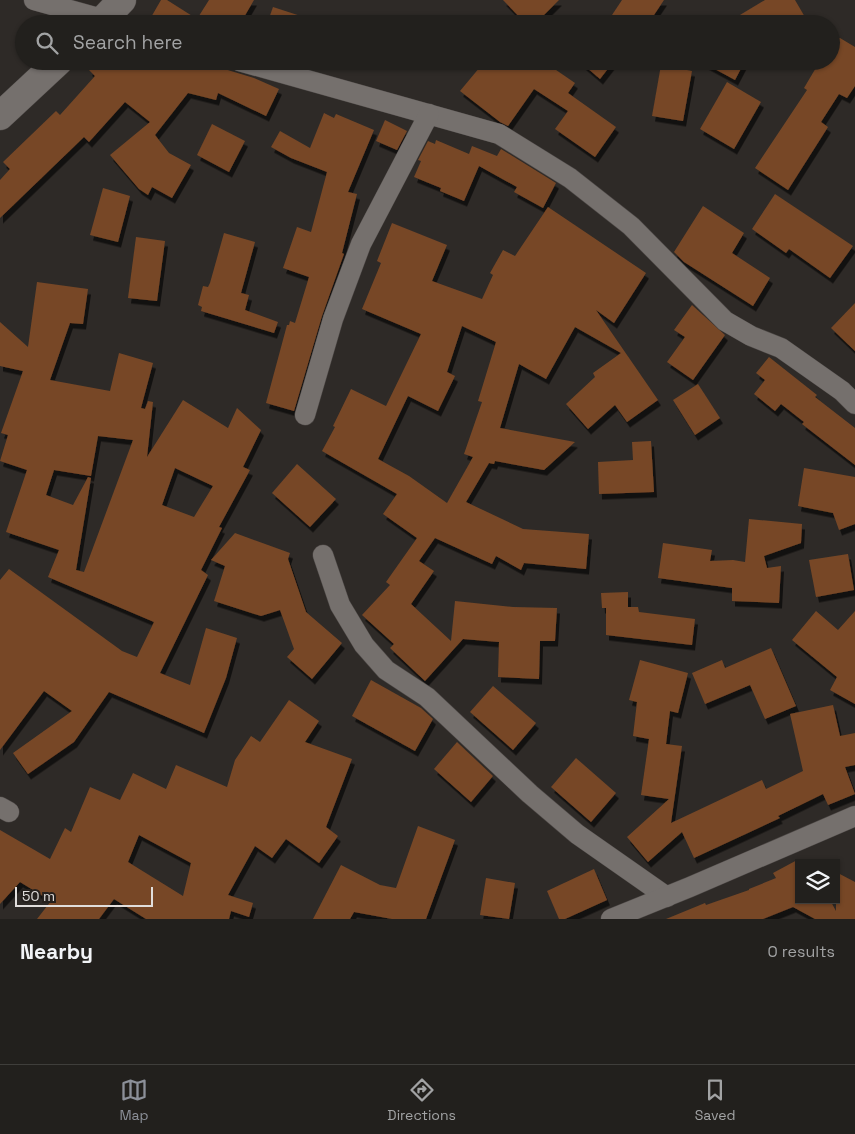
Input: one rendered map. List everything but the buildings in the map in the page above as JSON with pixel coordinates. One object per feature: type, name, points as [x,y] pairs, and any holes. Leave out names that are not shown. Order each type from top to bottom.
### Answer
[{"type":"street","points":[[34,0],[103,15]]},
{"type":"street","points":[[0,116],[49,70]]},
{"type":"street","points":[[271,70],[499,134],[570,178],[631,226],[725,321],[751,336],[781,348],[842,390],[855,404]]},
{"type":"street","points":[[305,415],[333,319],[361,244],[429,114]]},
{"type":"street","points":[[323,555],[340,605],[364,645],[386,670],[427,697],[530,794],[577,834],[667,897]]},
{"type":"street","points":[[611,919],[667,897],[855,816]]}]
